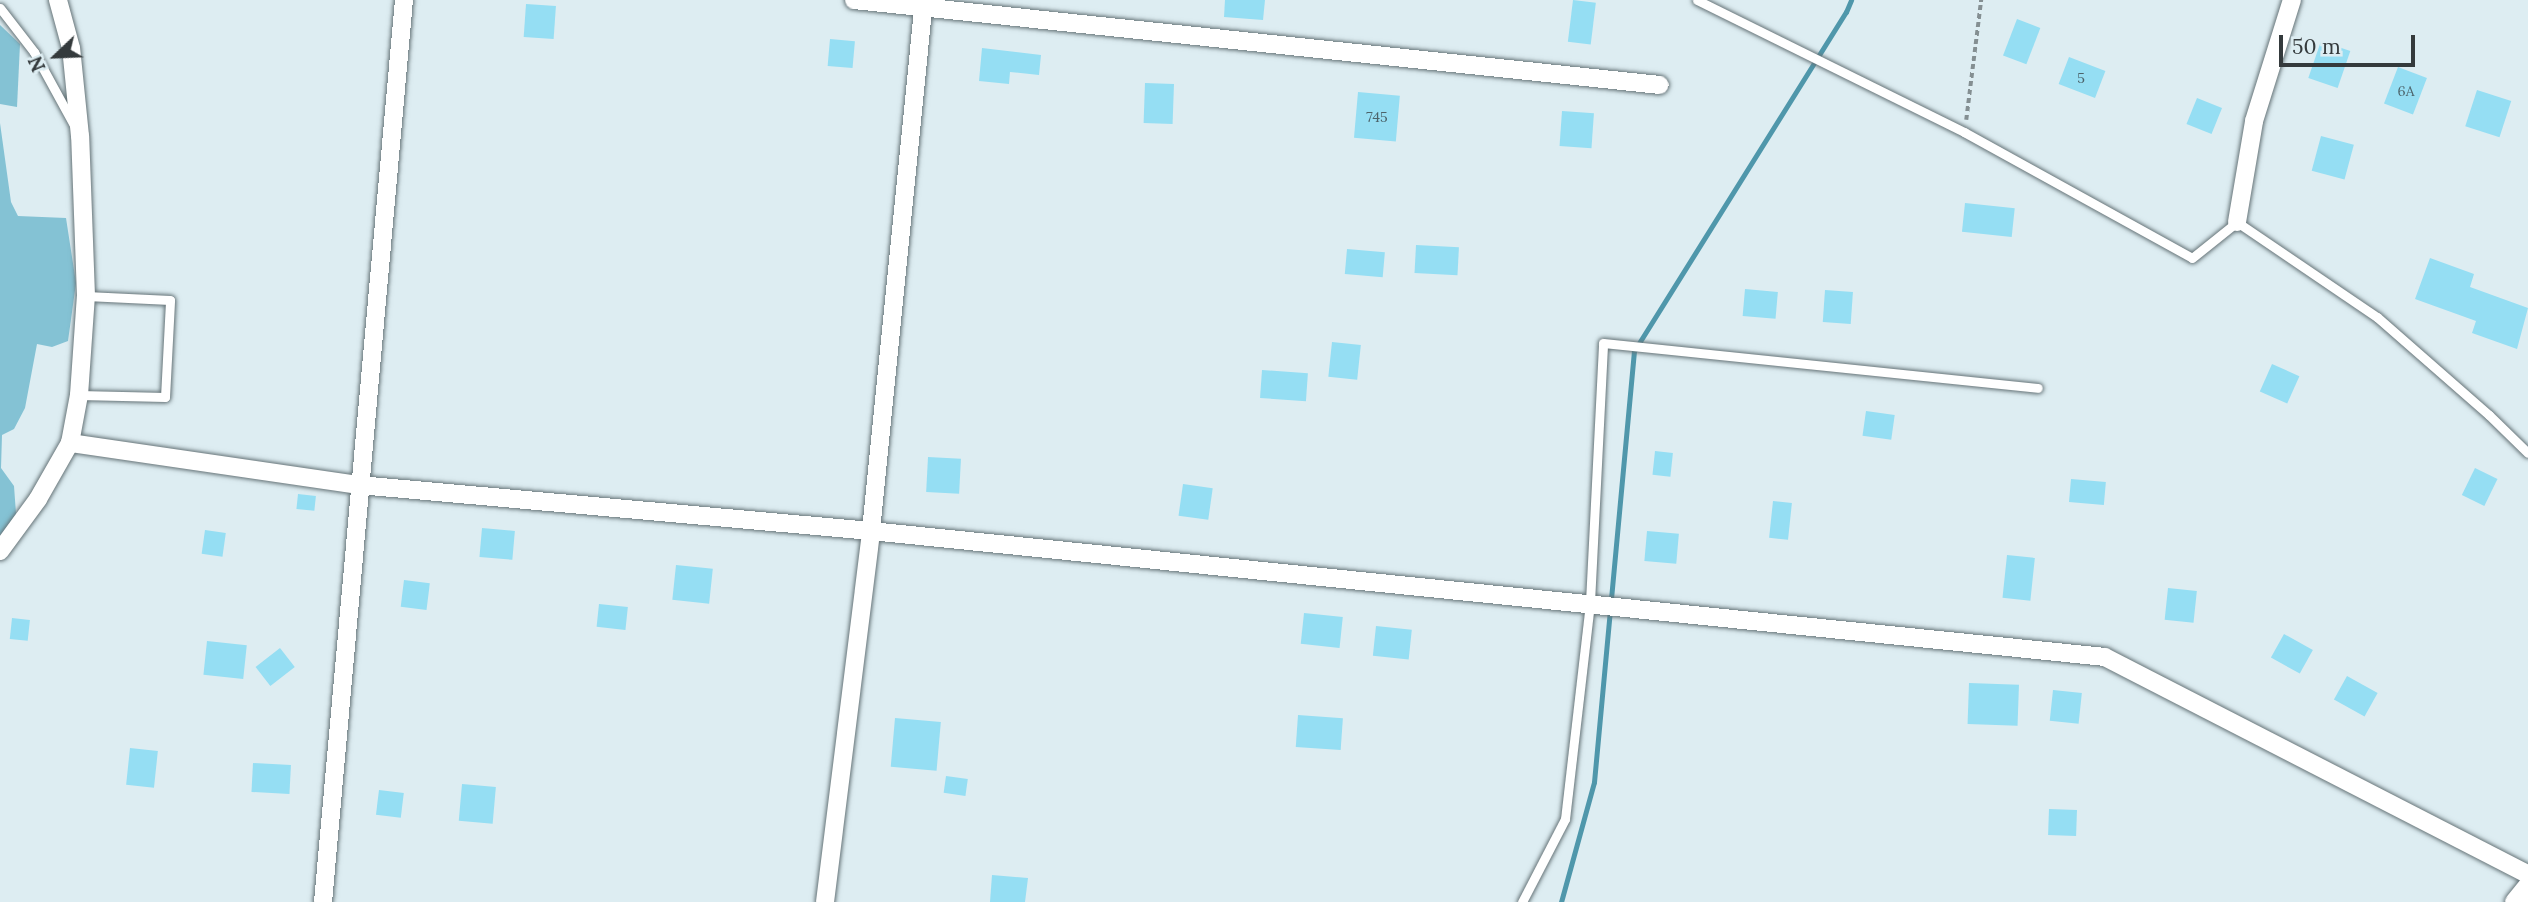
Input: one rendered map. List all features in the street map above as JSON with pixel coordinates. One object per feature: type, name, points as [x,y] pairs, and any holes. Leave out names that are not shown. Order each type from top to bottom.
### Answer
[{"type":"street","points":[[0,551],[38,499],[70,443],[79,395],[86,296],[80,135],[71,48],[58,0]]},
{"type":"street","points":[[323,902],[404,0]]},
{"type":"street","points":[[854,0],[923,5],[1660,85]]},
{"type":"street","points":[[2237,222],[2254,121],[2292,0]]},
{"type":"street","points":[[825,902],[871,531],[923,5]]},
{"type":"street","points":[[70,443],[359,485],[871,531],[1590,602],[2105,657],[2528,874]]},
{"type":"street","points":[[2515,902],[2528,886]]},
{"type":"lane","points":[[1698,0],[1964,132],[2192,258],[2237,222],[2377,317],[2489,415],[2528,453]]},
{"type":"lane","points":[[0,8],[34,52],[80,135]]},
{"type":"lane","points":[[79,395],[165,397],[170,300],[86,296]]},
{"type":"lane","points":[[1522,902],[1565,819],[1590,602],[1603,343],[2038,388]]},
{"type":"path","points":[[1964,132],[1981,0]]},
{"type":"shaded area","points":[[0,25],[20,44],[17,107],[0,104]]},
{"type":"shaded area","points":[[0,123],[11,202],[18,216],[66,218],[76,283],[68,341],[52,347],[37,344],[25,408],[14,429],[2,435],[1,468],[14,486],[17,527],[0,558]]},
{"type":"building","points":[[1225,0],[1265,0],[1263,20],[1224,17]]},
{"type":"building","points":[[1573,0],[1596,3],[1591,44],[1568,42]]},
{"type":"building","points":[[526,4],[556,6],[554,39],[524,37]]},
{"type":"building","points":[[2017,19],[2040,28],[2026,64],[2003,55]]},
{"type":"building","points":[[830,39],[855,41],[853,68],[828,66]]},
{"type":"building","points":[[2321,41],[2350,51],[2338,88],[2308,78]]},
{"type":"building","points":[[982,48],[1041,55],[1039,75],[1010,72],[1009,84],[979,81]]},
{"type":"building","points":[[2069,57],[2105,71],[2095,98],[2059,84]]},
{"type":"building","points":[[2398,67],[2427,78],[2413,115],[2384,103]]},
{"type":"building","points":[[1145,83],[1174,84],[1173,124],[1144,123]]},
{"type":"building","points":[[2477,90],[2511,101],[2499,137],[2465,126]]},
{"type":"building","points":[[1358,92],[1400,96],[1396,141],[1354,138]]},
{"type":"building","points":[[2197,98],[2222,108],[2212,134],[2187,124]]},
{"type":"building","points":[[1562,111],[1594,113],[1591,148],[1560,146]]},
{"type":"building","points":[[2321,136],[2354,145],[2345,180],[2312,171]]},
{"type":"building","points":[[1965,203],[2015,208],[2012,237],[1962,232]]},
{"type":"building","points":[[1416,245],[1459,247],[1457,275],[1415,273]]},
{"type":"building","points":[[1347,249],[1385,252],[1383,277],[1345,274]]},
{"type":"building","points":[[2430,258],[2474,274],[2470,287],[2528,308],[2517,349],[2472,333],[2476,321],[2415,299]]},
{"type":"building","points":[[1745,289],[1778,292],[1776,319],[1743,316]]},
{"type":"building","points":[[1825,290],[1853,292],[1851,324],[1823,322]]},
{"type":"building","points":[[1332,342],[1361,345],[1357,380],[1328,377]]},
{"type":"building","points":[[2272,364],[2299,376],[2287,404],[2260,391]]},
{"type":"building","points":[[1262,370],[1308,373],[1306,401],[1260,398]]},
{"type":"building","points":[[1866,411],[1895,415],[1891,440],[1863,436]]},
{"type":"building","points":[[1655,451],[1673,453],[1670,477],[1652,475]]},
{"type":"building","points":[[928,457],[961,459],[959,494],[926,492]]},
{"type":"building","points":[[2475,468],[2497,479],[2484,506],[2462,495]]},
{"type":"building","points":[[2071,479],[2106,482],[2104,505],[2069,502]]},
{"type":"building","points":[[1183,484],[1213,488],[1208,520],[1179,516]]},
{"type":"building","points":[[298,494],[316,496],[314,511],[296,509]]},
{"type":"building","points":[[1773,501],[1792,503],[1788,540],[1769,538]]},
{"type":"building","points":[[482,528],[515,531],[512,560],[479,557]]},
{"type":"building","points":[[205,530],[226,533],[222,557],[202,554]]},
{"type":"building","points":[[1647,531],[1679,534],[1676,564],[1644,561]]},
{"type":"building","points":[[2007,555],[2035,558],[2030,601],[2003,598]]},
{"type":"building","points":[[676,565],[713,569],[709,604],[672,600]]},
{"type":"building","points":[[404,580],[430,583],[427,610],[401,607]]},
{"type":"building","points":[[2168,588],[2197,591],[2193,623],[2165,620]]},
{"type":"building","points":[[599,604],[628,607],[625,630],[597,627]]},
{"type":"building","points":[[1304,613],[1343,617],[1340,648],[1301,644]]},
{"type":"building","points":[[12,618],[30,620],[28,641],[10,639]]},
{"type":"building","points":[[1376,626],[1412,630],[1409,660],[1373,656]]},
{"type":"building","points":[[2284,634],[2313,650],[2300,674],[2271,658]]},
{"type":"building","points":[[207,641],[247,645],[243,679],[203,675]]},
{"type":"building","points":[[280,648],[295,667],[270,686],[256,667]]},
{"type":"building","points":[[2347,676],[2378,693],[2365,717],[2334,700]]},
{"type":"building","points":[[1969,683],[2019,685],[2018,726],[1968,724]]},
{"type":"building","points":[[2053,690],[2082,693],[2079,724],[2050,721]]},
{"type":"building","points":[[1298,715],[1343,718],[1341,750],[1296,747]]},
{"type":"building","points":[[895,718],[941,722],[937,771],[891,767]]},
{"type":"building","points":[[130,748],[158,751],[154,788],[126,785]]},
{"type":"building","points":[[253,763],[291,765],[289,794],[251,792]]},
{"type":"building","points":[[946,776],[968,779],[965,796],[944,793]]},
{"type":"building","points":[[462,784],[496,787],[493,824],[459,821]]},
{"type":"building","points":[[379,790],[404,793],[401,818],[376,815]]},
{"type":"building","points":[[2049,809],[2077,810],[2076,836],[2048,835]]},
{"type":"building","points":[[992,875],[1028,878],[1025,902],[990,902]]},
{"type":"waterway","points":[[1561,902],[1594,782],[1634,351],[1851,0]]}]
